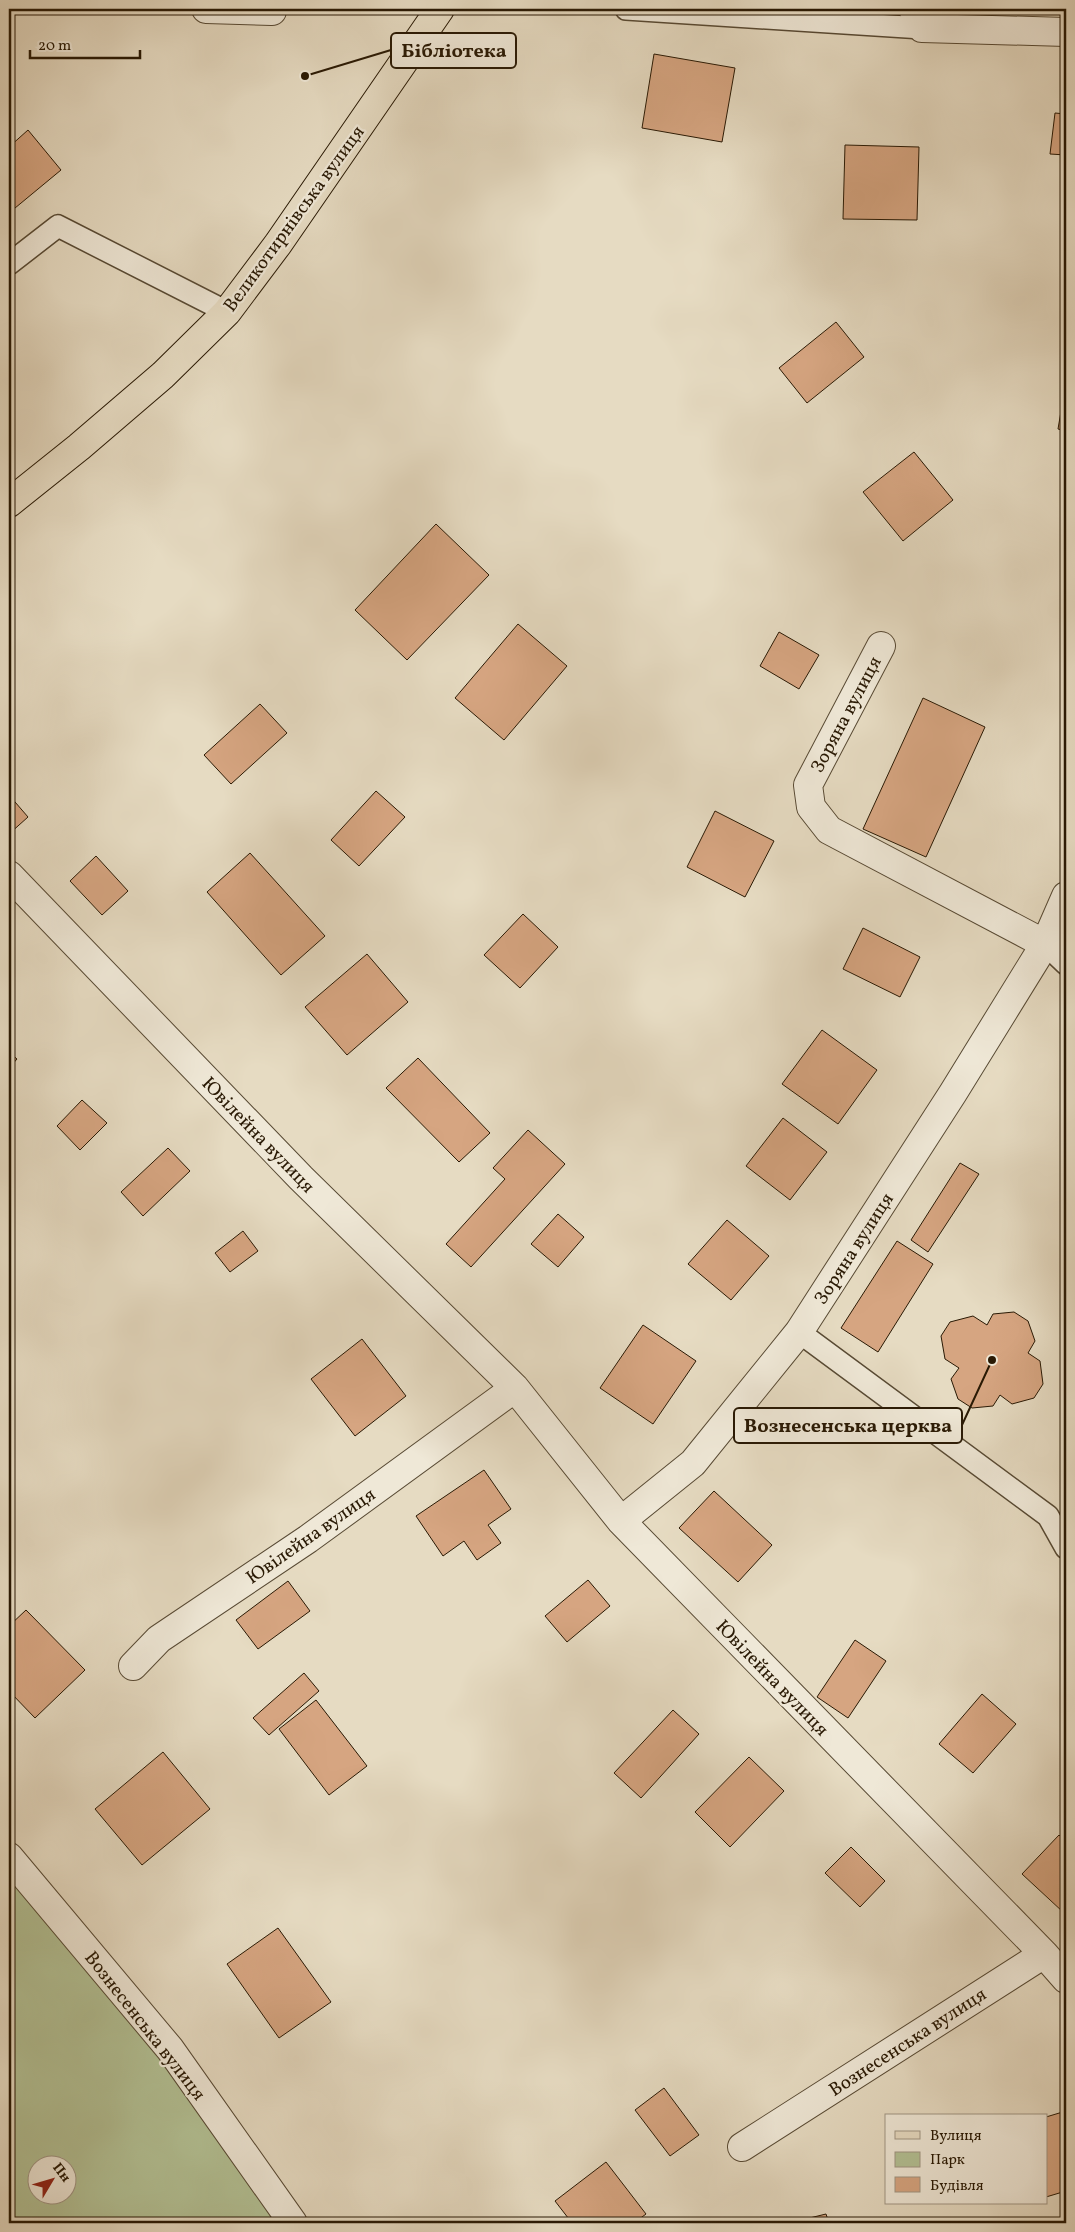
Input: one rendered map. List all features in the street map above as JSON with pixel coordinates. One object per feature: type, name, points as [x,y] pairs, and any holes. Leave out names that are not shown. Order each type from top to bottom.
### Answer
[{"type":"main road","name":"Великотирнівська вулиця","points":[[9,503],[79,447],[163,375],[227,312],[278,244],[440,9]]},
{"type":"street","points":[[206,9],[272,11]]},
{"type":"street","points":[[917,18],[1066,32]]},
{"type":"street","name":"Зоряна вулиця","points":[[881,646],[808,785],[811,807],[829,830],[1045,944]]},
{"type":"street","name":"Ювілейна вулиця","points":[[9,875],[301,1178],[515,1388],[620,1521],[1044,1954]]},
{"type":"street","name":"Зоряна вулиця","points":[[620,1521],[693,1463],[799,1332],[953,1093],[1045,944],[1066,896]]},
{"type":"street","name":"Ювілейна вулиця","points":[[133,1666],[159,1639],[308,1539],[515,1388]]},
{"type":"street","name":"Вознесенська вулиця","points":[[9,1857],[170,2049],[292,2223]]},
{"type":"street","points":[[1044,1954],[1066,1979]]},
{"type":"street","name":"Вознесенська вулиця","points":[[742,2147],[1044,1954]]},
{"type":"lane","points":[[626,9],[917,18]]},
{"type":"lane","points":[[9,264],[58,226],[227,312]]},
{"type":"lane","points":[[1045,944],[1066,964]]},
{"type":"lane","points":[[799,1332],[1048,1516],[1066,1548]]},
{"type":"green space","points":[[9,1872],[217,2128],[287,2223],[9,2223]]},
{"type":"building","points":[[654,54],[735,68],[722,142],[642,128]]},
{"type":"building","points":[[1055,113],[1066,114],[1066,155],[1050,154]]},
{"type":"building","points":[[28,130],[61,170],[9,213],[9,147]]},
{"type":"building","points":[[845,145],[919,147],[917,220],[843,219]]},
{"type":"building","points":[[836,322],[864,357],[807,403],[779,368]]},
{"type":"building","points":[[1066,382],[1066,431],[1058,429]]},
{"type":"building","points":[[914,452],[953,500],[903,541],[863,492]]},
{"type":"building","points":[[1066,519],[1066,532],[1062,530]]},
{"type":"building","points":[[436,524],[489,575],[407,660],[355,610]]},
{"type":"building","points":[[518,624],[567,666],[504,740],[455,698]]},
{"type":"building","points":[[779,632],[819,655],[799,689],[760,666]]},
{"type":"building","points":[[923,698],[985,727],[926,857],[863,829]]},
{"type":"building","points":[[260,704],[287,733],[231,784],[204,755]]},
{"type":"building","points":[[376,791],[405,817],[359,866],[331,840]]},
{"type":"building","points":[[9,795],[28,817],[9,834]]},
{"type":"building","points":[[715,811],[774,841],[745,897],[687,867]]},
{"type":"building","points":[[250,853],[325,936],[281,975],[207,892]]},
{"type":"building","points":[[96,856],[128,891],[102,915],[70,881]]},
{"type":"building","points":[[523,914],[558,947],[520,988],[484,955]]},
{"type":"building","points":[[863,928],[920,957],[900,997],[843,969]]},
{"type":"building","points":[[367,954],[408,1002],[347,1055],[305,1007]]},
{"type":"building","points":[[822,1030],[877,1070],[838,1124],[782,1084]]},
{"type":"building","points":[[9,1052],[17,1059],[9,1068]]},
{"type":"building","points":[[418,1058],[490,1133],[459,1162],[386,1088]]},
{"type":"building","points":[[82,1100],[107,1123],[80,1150],[57,1126]]},
{"type":"building","points":[[783,1118],[827,1152],[790,1200],[746,1166]]},
{"type":"building","points":[[528,1130],[565,1164],[471,1267],[446,1244],[505,1179],[493,1168]]},
{"type":"building","points":[[168,1148],[190,1171],[143,1216],[121,1192]]},
{"type":"building","points":[[960,1163],[979,1174],[928,1252],[911,1240]]},
{"type":"building","points":[[558,1214],[584,1237],[558,1267],[531,1244]]},
{"type":"building","points":[[727,1220],[769,1256],[731,1300],[688,1264]]},
{"type":"building","points":[[243,1231],[258,1251],[230,1272],[215,1253]]},
{"type":"building","points":[[897,1241],[933,1264],[878,1352],[841,1328]]},
{"type":"building","points":[[1014,1312],[1028,1321],[1035,1341],[1028,1353],[1040,1361],[1043,1384],[1034,1398],[1012,1404],[1000,1395],[993,1406],[972,1408],[958,1399],[951,1379],[959,1368],[945,1359],[941,1336],[950,1322],[973,1316],[987,1325],[993,1314]]},
{"type":"building","points":[[643,1325],[696,1361],[653,1424],[600,1388]]},
{"type":"building","points":[[362,1339],[406,1396],[355,1436],[311,1379]]},
{"type":"building","points":[[484,1470],[511,1509],[488,1525],[501,1543],[477,1560],[464,1541],[443,1556],[416,1516]]},
{"type":"building","points":[[714,1491],[772,1545],[738,1582],[679,1528]]},
{"type":"building","points":[[588,1580],[610,1606],[567,1642],[545,1616]]},
{"type":"building","points":[[288,1581],[310,1611],[258,1649],[236,1620]]},
{"type":"building","points":[[26,1610],[85,1670],[35,1718],[9,1691],[9,1626]]},
{"type":"building","points":[[855,1640],[886,1661],[848,1718],[817,1697]]},
{"type":"building","points":[[304,1673],[319,1691],[269,1735],[253,1718]]},
{"type":"building","points":[[982,1694],[1016,1724],[973,1773],[939,1744]]},
{"type":"building","points":[[316,1700],[367,1766],[329,1795],[279,1729]]},
{"type":"building","points":[[673,1710],[699,1734],[641,1798],[614,1773]]},
{"type":"building","points":[[163,1752],[210,1809],[142,1865],[95,1809]]},
{"type":"building","points":[[749,1757],[784,1791],[730,1847],[695,1812]]},
{"type":"building","points":[[1059,1835],[1066,1842],[1066,1908],[1063,1912],[1022,1874]]},
{"type":"building","points":[[851,1847],[885,1881],[860,1907],[825,1873]]},
{"type":"building","points":[[278,1928],[331,2002],[279,2038],[227,1964]]},
{"type":"building","points":[[664,2088],[699,2135],[670,2156],[635,2110]]},
{"type":"building","points":[[1066,2111],[1066,2191],[1048,2196],[1048,2116]]},
{"type":"building","points":[[606,2162],[646,2214],[634,2223],[572,2223],[555,2201]]},
{"type":"building","points":[[826,2214],[829,2223],[789,2223]]},
{"type":"place","name":"Бібліотека","points":[[305,76]]},
{"type":"place","name":"Вознесенська церква","points":[[992,1360]]}]
